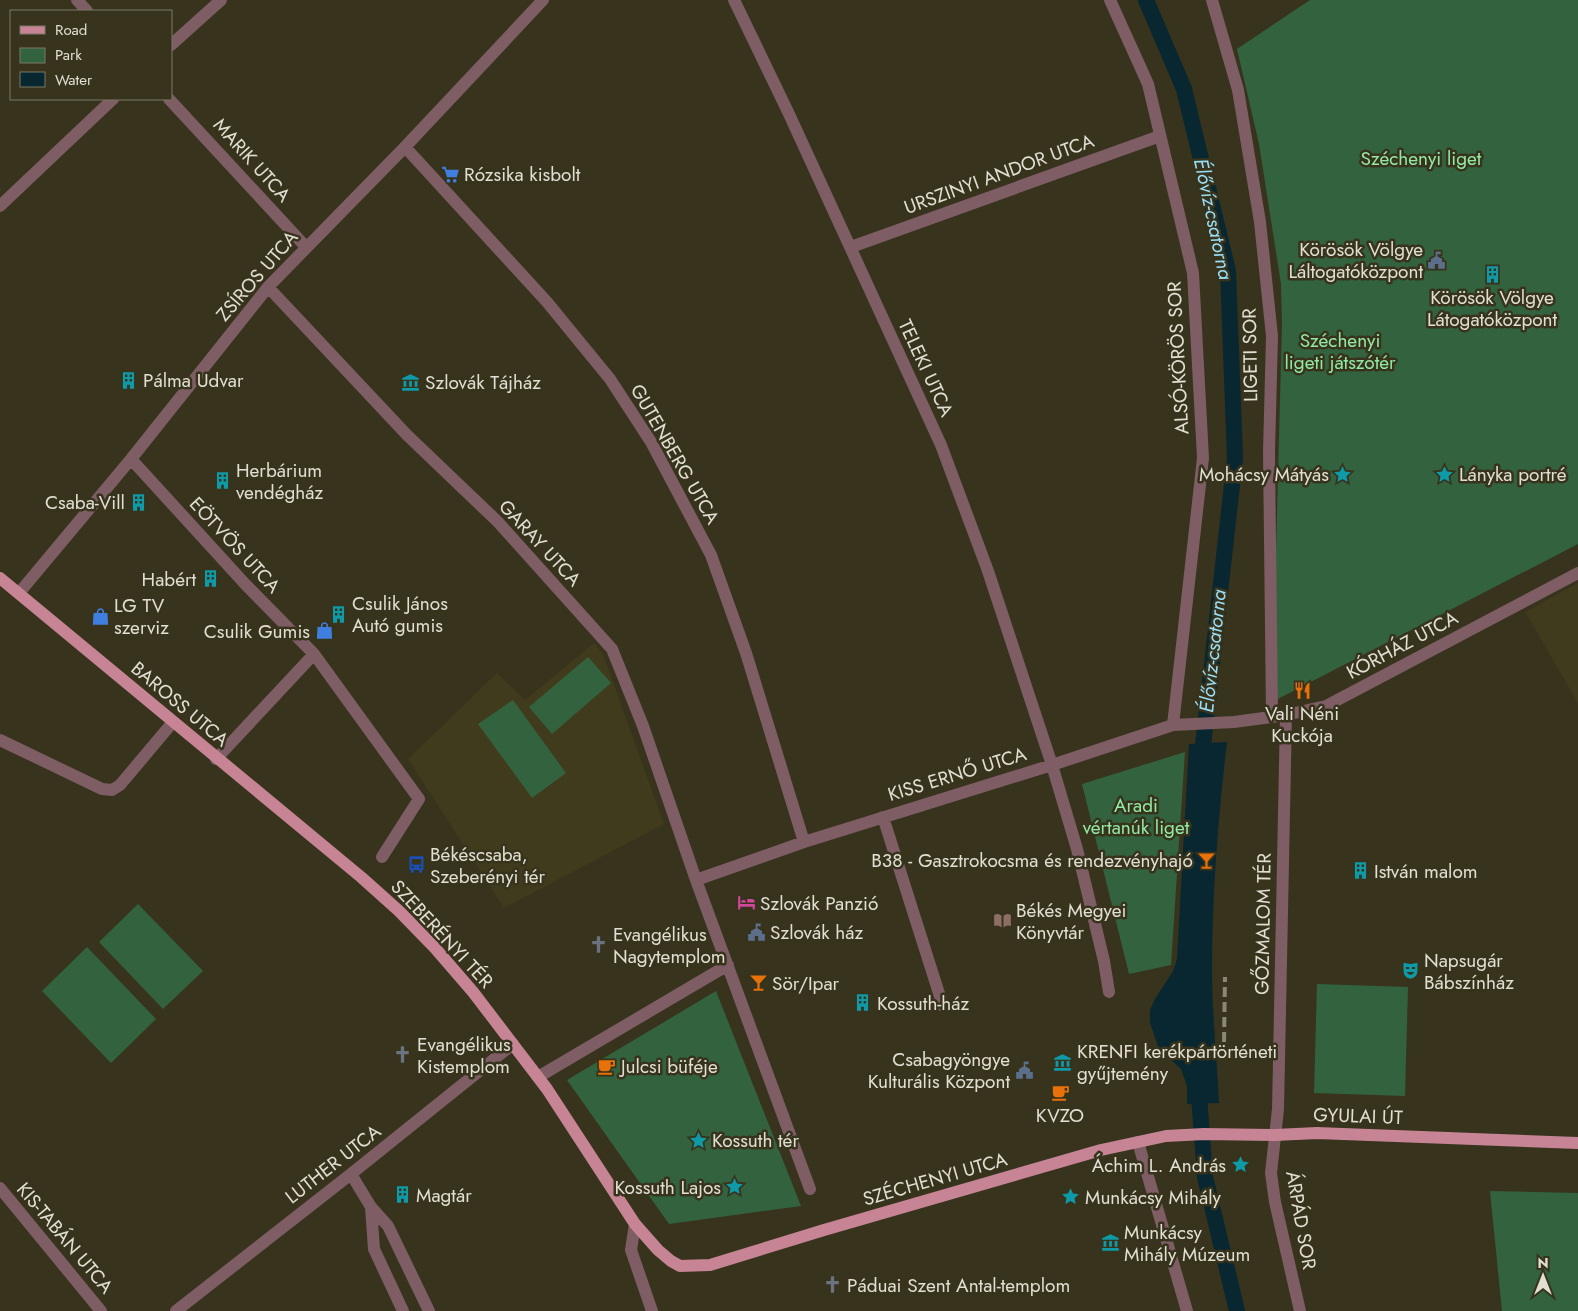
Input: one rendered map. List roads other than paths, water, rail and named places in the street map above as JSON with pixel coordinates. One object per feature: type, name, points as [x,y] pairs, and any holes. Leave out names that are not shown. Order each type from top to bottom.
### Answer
[{"type":"main road","name":"BAROSS UTCA","points":[[0,578],[336,857]]},
{"type":"main road","name":"SZEBERÉNYI TÉR","points":[[336,857],[400,911],[473,992],[513,1044]]},
{"type":"main road","points":[[513,1044],[538,1077],[635,1224]]},
{"type":"main road","name":"GYULAI ÚT","points":[[1138,1142],[1166,1136],[1204,1134],[1275,1135],[1317,1133],[1578,1143]]},
{"type":"main road","name":"SZÉCHENYI UTCA","points":[[635,1224],[658,1250],[680,1266],[710,1265],[1101,1150],[1138,1142]]},
{"type":"street","points":[[77,0],[87,10]]},
{"type":"street","points":[[172,44],[221,0]]},
{"type":"street","name":"ZSÍROS UTCA","points":[[19,593],[131,459],[268,287],[406,147],[543,0]]},
{"type":"street","name":"TELEKI UTCA","points":[[734,0],[789,114],[941,445],[991,579],[1052,765],[1079,858],[1110,992]]},
{"type":"street","name":"ALSÓ-KÖRÖS SOR","points":[[1110,0],[1148,84],[1193,273],[1203,458],[1173,725]]},
{"type":"street","name":"LIGETI SOR","points":[[1212,0],[1238,90],[1260,222],[1272,336],[1269,452],[1272,715]]},
{"type":"street","points":[[0,206],[112,100]]},
{"type":"street","name":"MARIK UTCA","points":[[170,100],[306,247]]},
{"type":"street","name":"URSZINYI ANDOR UTCA","points":[[850,247],[1160,136]]},
{"type":"street","name":"GUTENBERG UTCA","points":[[406,147],[547,302],[610,379],[651,442],[711,555],[746,653],[804,842]]},
{"type":"street","name":"GARAY UTCA","points":[[268,287],[407,435],[498,522],[612,649],[643,726],[696,880]]},
{"type":"street","name":"EÖTVÖS UTCA","points":[[131,459],[246,585],[314,654],[419,799]]},
{"type":"street","name":"KÓRHÁZ UTCA","points":[[1234,722],[1272,715],[1286,715],[1326,706],[1578,573]]},
{"type":"street","points":[[216,759],[314,654]]},
{"type":"street","name":"GŐZMALOM TÉR","points":[[1275,1135],[1278,1109],[1286,715]]},
{"type":"street","points":[[0,740],[102,789],[112,790],[120,784],[173,722]]},
{"type":"street","name":"KISS ERNŐ UTCA","points":[[696,880],[804,842],[1052,765],[1173,725],[1234,722]]},
{"type":"street","name":"SZEBERÉNYI TÉR","points":[[382,856],[419,799]]},
{"type":"street","points":[[883,817],[943,1006]]},
{"type":"street","points":[[696,880],[810,1189]]},
{"type":"street","points":[[538,1077],[728,965]]},
{"type":"street","name":"LUTHER UTCA","points":[[176,1311],[513,1044]]},
{"type":"street","name":"ÁRPÁD SOR","points":[[1275,1135],[1271,1173],[1300,1311]]},
{"type":"street","points":[[1138,1142],[1187,1311]]},
{"type":"street","points":[[351,1174],[371,1207],[388,1226],[428,1311]]},
{"type":"street","name":"KIS-TABÁN UTCA","points":[[0,1188],[101,1311]]},
{"type":"street","points":[[371,1207],[374,1248],[402,1311]]},
{"type":"street","points":[[635,1224],[631,1250],[652,1311]]},
{"type":"water","points":[[1227,742],[1216,856],[1212,942],[1213,1003],[1219,1103],[1187,1104],[1187,1086],[1181,1069],[1159,1049],[1150,1023],[1150,1010],[1173,971],[1177,959],[1189,744]]},
{"type":"waterway","name":"Élővíz-csatorna","points":[[1146,0],[1184,89],[1228,271],[1235,458],[1201,763]]},
{"type":"waterway","name":"Élővíz-csatorna","points":[[1198,1082],[1205,1177],[1237,1311]]},
{"type":"railway","points":[[1224,1042],[1225,977]]},
{"type":"place","name":"Rózsika kisbolt","points":[[450,174]]},
{"type":"place","name":"Körösök Völgye Láltogatóközpont","points":[[1437,260]]},
{"type":"place","name":"Körösök Völgye Látogatóközpont","points":[[1492,274]]},
{"type":"place","name":"Pálma Udvar","points":[[129,380]]},
{"type":"place","name":"Szlovák Tájház","points":[[411,382]]},
{"type":"place","name":"Mohácsy Mátyás","points":[[1343,474]]},
{"type":"place","name":"Lányka portré","points":[[1445,474]]},
{"type":"place","name":"Herbárium vendégház","points":[[222,481]]},
{"type":"place","name":"Csaba-Vill","points":[[139,502]]},
{"type":"place","name":"Habért","points":[[210,579]]},
{"type":"place","name":"Csulik János Autó gumis","points":[[338,614]]},
{"type":"place","name":"LG TV szerviz","points":[[100,616]]},
{"type":"place","name":"Csulik Gumis","points":[[324,631]]},
{"type":"place","name":"Vali Néni Kuckója","points":[[1302,690]]},
{"type":"place","name":"B38 - Gasztrokocsma és rendezvényhajó","points":[[1207,860]]},
{"type":"place","name":"Békéscsaba, Szeberényi tér","points":[[416,865]]},
{"type":"place","name":"István malom","points":[[1360,871]]},
{"type":"place","name":"Szlovák Panzió","points":[[746,903]]},
{"type":"place","name":"Békés Megyei Könyvtár","points":[[1002,921]]},
{"type":"place","name":"Szlovák ház","points":[[756,932]]},
{"type":"place","name":"Evangélikus Nagytemplom","points":[[599,945]]},
{"type":"place","name":"Napsugár Bábszínház","points":[[1410,971]]},
{"type":"place","name":"Sör/Ipar","points":[[758,983]]},
{"type":"place","name":"Kossuth-ház","points":[[863,1003]]},
{"type":"place","name":"Evangélikus Kistemplom","points":[[403,1055]]},
{"type":"place","name":"KRENFI kerékpártörténeti gyűjtemény","points":[[1063,1062]]},
{"type":"place","name":"Julcsi büféje","points":[[607,1066]]},
{"type":"place","name":"Csabagyöngye Kulturális Központ","points":[[1024,1070]]},
{"type":"place","name":"KVZO","points":[[1060,1092]]},
{"type":"place","name":"Kossuth tér","points":[[698,1140]]},
{"type":"place","name":"Áchim L. András","points":[[1240,1165]]},
{"type":"place","name":"Kossuth Lajos","points":[[735,1187]]},
{"type":"place","name":"Magtár","points":[[402,1195]]},
{"type":"place","name":"Munkácsy Mihály","points":[[1071,1197]]},
{"type":"place","name":"Munkácsy Mihály Múzeum","points":[[1110,1243]]},
{"type":"place","name":"Páduai Szent Antal-templom","points":[[833,1285]]},
{"type":"park label","name":"Széchenyi liget","points":[[1421,158]]},
{"type":"park label","name":"Széchenyi ligeti játszótér","points":[[1340,351]]},
{"type":"park label","name":"Aradi vértanúk liget","points":[[1136,816]]}]
